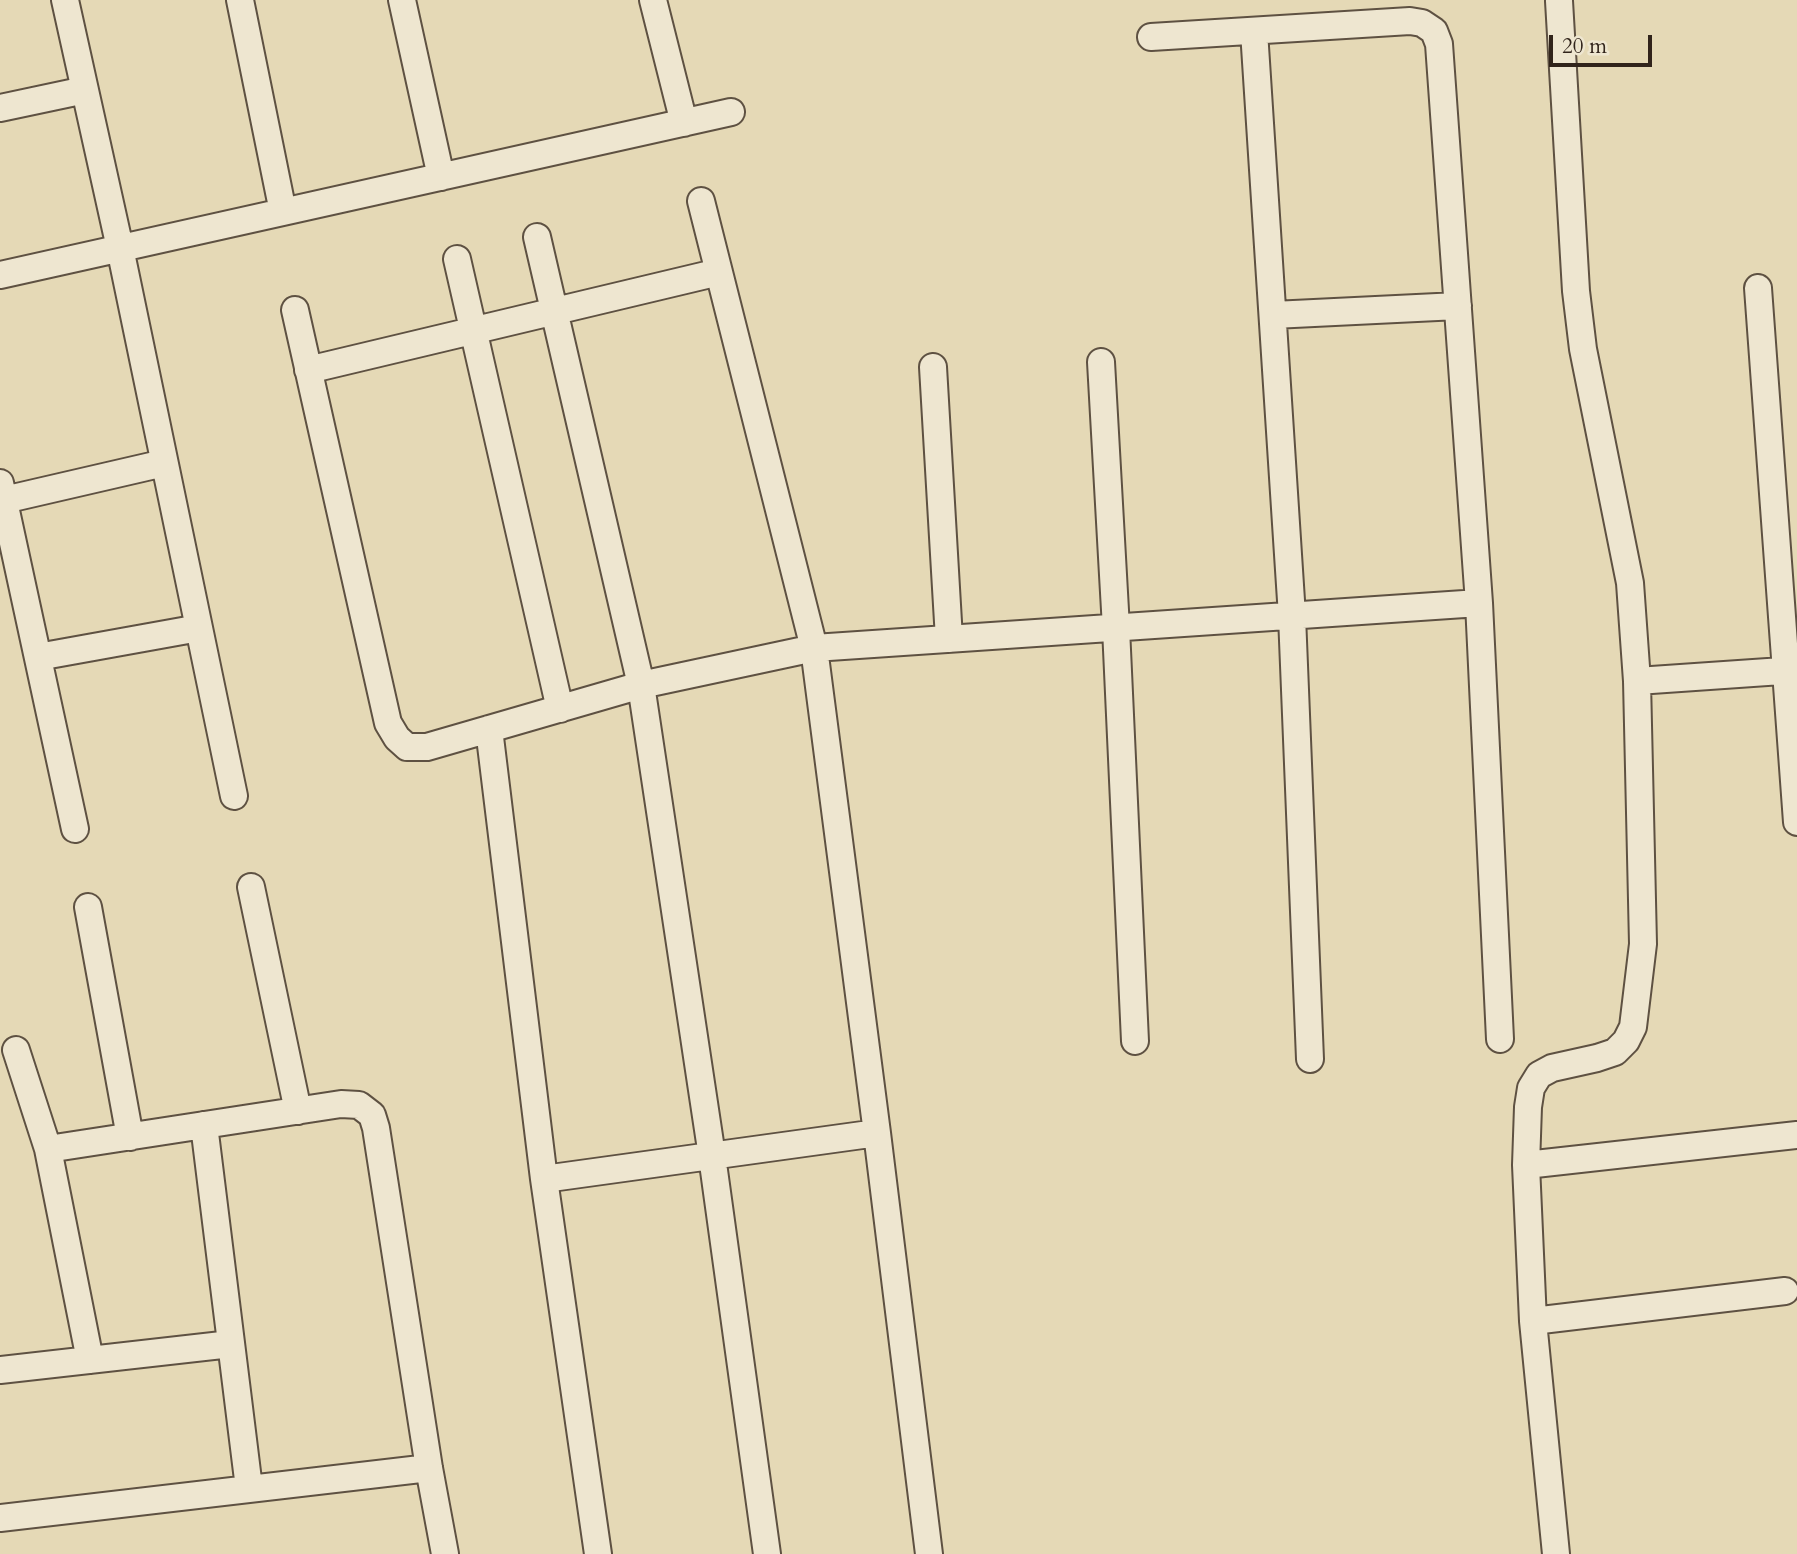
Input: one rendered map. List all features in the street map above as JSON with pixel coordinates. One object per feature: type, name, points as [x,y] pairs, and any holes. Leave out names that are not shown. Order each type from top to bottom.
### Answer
[{"type":"street","points":[[65,0],[120,248],[234,796]]},
{"type":"street","points":[[240,0],[283,212]]},
{"type":"street","points":[[402,0],[441,177]]},
{"type":"street","points":[[653,0],[684,123]]},
{"type":"street","points":[[1556,1554],[1533,1321],[1526,1165],[1528,1107],[1531,1088],[1539,1075],[1552,1068],[1615,1052],[1626,1041],[1633,1027],[1643,944],[1637,681],[1630,583],[1583,349],[1576,291],[1559,1]]},
{"type":"street","points":[[1151,37],[1410,21],[1422,23],[1434,31],[1439,44],[1479,603],[1500,1039]]},
{"type":"street","points":[[1254,31],[1292,616],[1310,1059]]},
{"type":"street","points":[[0,108],[85,90]]},
{"type":"street","points":[[0,275],[731,112]]},
{"type":"street","points":[[701,201],[814,648],[929,1554]]},
{"type":"street","points":[[537,237],[641,685],[712,1156],[767,1554]]},
{"type":"street","points":[[457,260],[560,709]]},
{"type":"street","points":[[308,370],[719,272]]},
{"type":"street","points":[[1758,289],[1791,671],[1797,822]]},
{"type":"street","points":[[1273,315],[1458,306]]},
{"type":"street","points":[[295,310],[388,723],[397,738],[407,747],[428,747],[641,685],[814,648],[1479,603]]},
{"type":"street","points":[[1101,362],[1135,1041]]},
{"type":"street","points":[[933,367],[949,639]]},
{"type":"street","points":[[75,829],[2,492],[164,463]]},
{"type":"street","points":[[38,657],[199,628]]},
{"type":"street","points":[[1637,681],[1791,671]]},
{"type":"street","points":[[489,729],[544,1179],[598,1554]]},
{"type":"street","points":[[251,887],[298,1111]]},
{"type":"street","points":[[88,907],[130,1137]]},
{"type":"street","points":[[16,1050],[48,1149],[90,1360]]},
{"type":"street","points":[[48,1149],[341,1104],[359,1105],[372,1115],[445,1554]]},
{"type":"street","points":[[204,1125],[249,1488]]},
{"type":"street","points":[[544,1179],[877,1133]]},
{"type":"street","points":[[1526,1165],[1797,1135]]},
{"type":"street","points":[[1533,1321],[1785,1290]]},
{"type":"street","points":[[0,1370],[232,1344]]},
{"type":"street","points":[[0,1518],[429,1468]]}]
